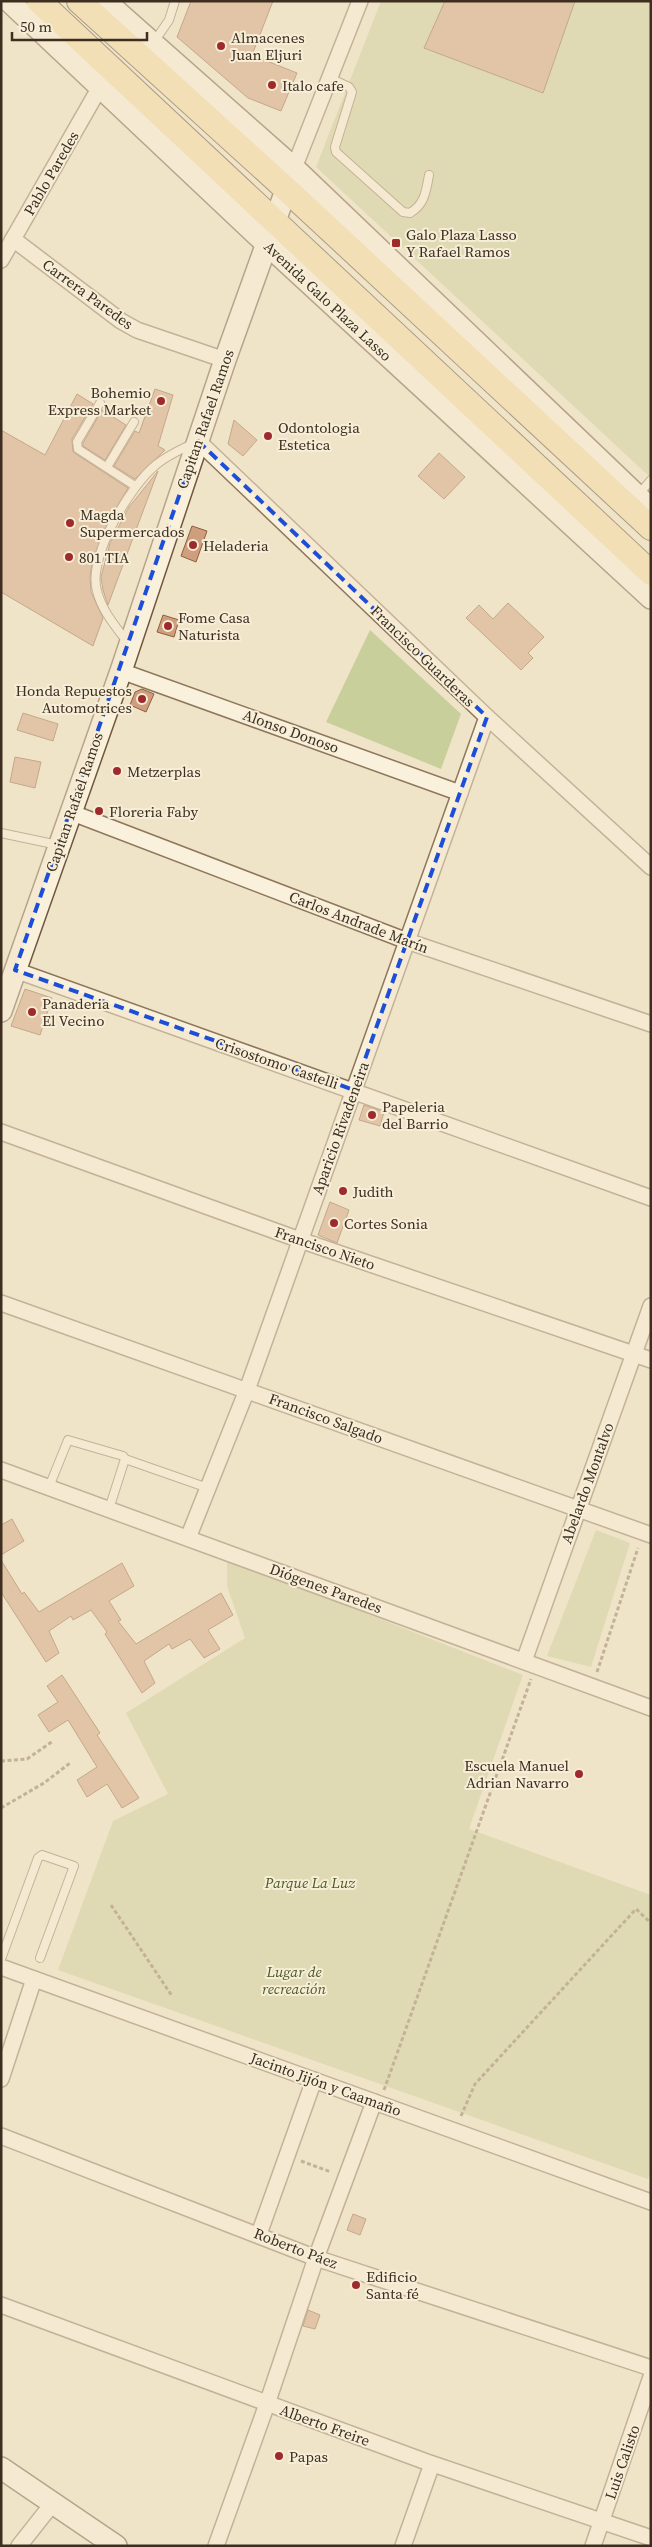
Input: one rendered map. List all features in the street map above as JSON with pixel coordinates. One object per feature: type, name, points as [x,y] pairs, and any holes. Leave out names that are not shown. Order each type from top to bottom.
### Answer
[{"type":"main road","name":"Avenida Galo Plaza Lasso","points":[[39,1],[269,233],[651,598]]},
{"type":"main road","points":[[79,1],[290,178],[644,502]]},
{"type":"main road","points":[[105,1],[153,44],[651,528]]},
{"type":"main road","name":"Avenida Galo Plaza Lasso","points":[[8,4],[651,573]]},
{"type":"main road","name":"Capitan Rafael Ramos","points":[[3,1001],[121,671],[224,360],[290,178]]},
{"type":"main road","points":[[1,2468],[116,2546]]},
{"type":"street","name":"Capitan Rafael Ramos","points":[[290,178],[360,1]]},
{"type":"street","name":"Pablo Paredes","points":[[1,260],[100,87]]},
{"type":"street","name":"Carrera Paredes","points":[[13,239],[120,321],[137,330],[224,360]]},
{"type":"street","name":"Francisco Guarderas","points":[[198,441],[487,717],[651,867]]},
{"type":"street","name":"Alonso Donoso","points":[[121,671],[460,793]]},
{"type":"street","name":"Aparicio Rivadeneira","points":[[188,1538],[247,1390],[487,717]]},
{"type":"street","name":"Carlos Andrade Marín","points":[[70,812],[407,941],[651,1024]]},
{"type":"street","name":"Crisostomo Castelli","points":[[15,970],[651,1198]]},
{"type":"street","name":"Francisco Nieto","points":[[1,1132],[300,1240],[651,1360]]},
{"type":"street","name":"Francisco Salgado","points":[[1,1303],[577,1509],[645,1539]]},
{"type":"street","name":"Abelardo Montalvo","points":[[524,1661],[651,1306]]},
{"type":"street","name":"Diógenes Paredes","points":[[1,1470],[651,1708]]},
{"type":"street","name":"Jacinto Jijón y Caamaño","points":[[1,1967],[314,2080],[378,2098],[651,2202]]},
{"type":"street","points":[[1,2080],[34,1979]]},
{"type":"street","points":[[258,2234],[314,2080]]},
{"type":"street","points":[[216,2546],[267,2404],[316,2258],[378,2098]]},
{"type":"street","name":"Roberto Páez","points":[[1,2136],[316,2258],[651,2368]]},
{"type":"street","name":"Alberto Freire","points":[[1,2305],[432,2464],[651,2538]]},
{"type":"street","name":"Luis Calisto","points":[[593,2546],[651,2377]]},
{"type":"street","points":[[403,2546],[432,2464]]},
{"type":"street","points":[[19,2546],[53,2503]]},
{"type":"lane","points":[[153,44],[169,20],[175,1]]},
{"type":"lane","points":[[330,78],[349,87],[352,92],[336,146],[336,152],[403,212],[410,213],[425,197],[429,175]]},
{"type":"lane","points":[[100,402],[77,446],[78,449],[135,486]]},
{"type":"lane","points":[[107,467],[134,422]]},
{"type":"lane","points":[[130,645],[109,618],[96,589],[95,576],[106,540],[135,486],[158,463],[198,441]]},
{"type":"lane","points":[[644,502],[651,480]]},
{"type":"lane","points":[[1,833],[59,845]]},
{"type":"lane","points":[[49,1488],[68,1440],[123,1456],[125,1459],[208,1488]]},
{"type":"lane","points":[[109,1509],[125,1459]]},
{"type":"lane","points":[[1,1958],[38,1858],[42,1856],[74,1866],[40,1958]]},
{"type":"path","points":[[595,1678],[645,1539]]},
{"type":"path","points":[[378,2098],[533,1674]]},
{"type":"path","points":[[1,1760],[27,1758],[53,1741]]},
{"type":"path","points":[[1,1808],[44,1783],[70,1762]]},
{"type":"path","points":[[111,1905],[172,1996]]},
{"type":"path","points":[[460,2119],[475,2084],[636,1909],[651,1923]]},
{"type":"path","points":[[294,2159],[331,2172]]},
{"type":"highlighted area","points":[[198,441],[487,717],[354,1090],[15,970]]},
{"type":"green space","points":[[381,1],[651,1],[651,478],[316,167]]},
{"type":"green space","points":[[370,630],[461,714],[441,769],[326,722]]},
{"type":"green space","points":[[596,1530],[630,1543],[591,1667],[547,1656]]},
{"type":"green space","name":"Parque La Luz","points":[[227,1559],[523,1675],[469,1829],[651,1895],[651,2171],[648,2179],[58,1970],[113,1821],[168,1794],[126,1713],[245,1638],[227,1586]]},
{"type":"building","name":"Almacenes Juan Eljuri","points":[[191,1],[273,1],[252,55],[297,73],[281,111],[248,98],[177,37]]},
{"type":"building","points":[[445,1],[575,1],[543,93],[424,48]]},
{"type":"building","points":[[155,389],[173,395],[158,446],[165,450],[135,479],[114,466],[135,431],[139,433]]},
{"type":"building","name":"Magda Supermercados","points":[[77,394],[93,404],[72,439],[73,452],[128,488],[109,520],[93,559],[90,576],[91,592],[103,618],[93,646],[1,592],[1,430],[45,455]]},
{"type":"building","points":[[102,410],[126,425],[105,460],[83,446]]},
{"type":"building","points":[[234,420],[257,440],[243,456],[228,444]]},
{"type":"building","points":[[439,453],[465,477],[444,499],[418,476]]},
{"type":"building","points":[[158,471],[108,605],[101,577],[110,543],[129,507]]},
{"type":"building","points":[[192,526],[207,531],[196,562],[181,556]]},
{"type":"building","points":[[508,603],[544,637],[528,653],[533,658],[521,670],[466,618],[479,605],[493,619]]},
{"type":"building","name":"Fome Casa Naturista","points":[[163,615],[179,620],[174,637],[157,632]]},
{"type":"building","name":"Honda Repuestos Automotrices","points":[[142,689],[154,694],[146,712],[130,705],[135,692]]},
{"type":"building","points":[[23,713],[58,724],[53,741],[17,730]]},
{"type":"building","points":[[15,757],[41,762],[35,788],[10,782]]},
{"type":"building","name":"Panaderia El Vecino","points":[[25,989],[52,998],[40,1035],[11,1026]]},
{"type":"building","name":"Papeleria del Barrio","points":[[364,1105],[384,1112],[380,1126],[359,1120]]},
{"type":"building","name":"Cortes Sonia","points":[[330,1202],[349,1210],[337,1243],[318,1235]]},
{"type":"building","points":[[12,1519],[24,1541],[1,1555],[1,1525]]},
{"type":"building","points":[[1,1560],[22,1594],[24,1592],[39,1612],[122,1563],[134,1586],[109,1601],[121,1620],[118,1621],[136,1644],[221,1593],[233,1615],[208,1630],[220,1649],[204,1658],[190,1639],[172,1649],[169,1644],[144,1661],[155,1683],[142,1693],[105,1634],[107,1632],[91,1610],[73,1620],[71,1616],[49,1631],[59,1653],[46,1662],[1,1592]]},
{"type":"building","points":[[62,1675],[100,1733],[97,1735],[139,1798],[122,1808],[107,1784],[87,1797],[77,1780],[97,1767],[68,1720],[49,1732],[38,1715],[58,1702],[47,1686]]},
{"type":"building","points":[[353,2214],[366,2219],[360,2235],[347,2230]]},
{"type":"building","points":[[308,2310],[320,2315],[315,2329],[303,2326]]},
{"type":"place","name":"Almacenes Juan Eljuri","points":[[221,46]]},
{"type":"place","name":"Italo cafe","points":[[272,85]]},
{"type":"place","name":"Galo Plaza Lasso Y Rafael Ramos","points":[[396,243]]},
{"type":"place","name":"Bohemio Express Market","points":[[161,401]]},
{"type":"place","name":"Odontologia Estetica","points":[[268,436]]},
{"type":"place","name":"Magda Supermercados","points":[[70,523]]},
{"type":"place","name":"Heladeria","points":[[193,545]]},
{"type":"place","name":"801 TIA","points":[[69,557]]},
{"type":"place","name":"Fome Casa Naturista","points":[[168,626]]},
{"type":"place","name":"Honda Repuestos Automotrices","points":[[142,699]]},
{"type":"place","name":"Metzerplas","points":[[117,771]]},
{"type":"place","name":"Floreria Faby","points":[[99,811]]},
{"type":"place","name":"Panaderia El Vecino","points":[[32,1012]]},
{"type":"place","name":"Papeleria del Barrio","points":[[372,1115]]},
{"type":"place","name":"Judith","points":[[343,1191]]},
{"type":"place","name":"Cortes Sonia","points":[[334,1223]]},
{"type":"place","name":"Escuela Manuel Adrian Navarro","points":[[579,1774]]},
{"type":"place","name":"Edificio Santa fé","points":[[356,2285]]},
{"type":"place","name":"Papas","points":[[279,2456]]},
{"type":"park label","name":"Lugar de recreación","points":[[294,1980]]}]
